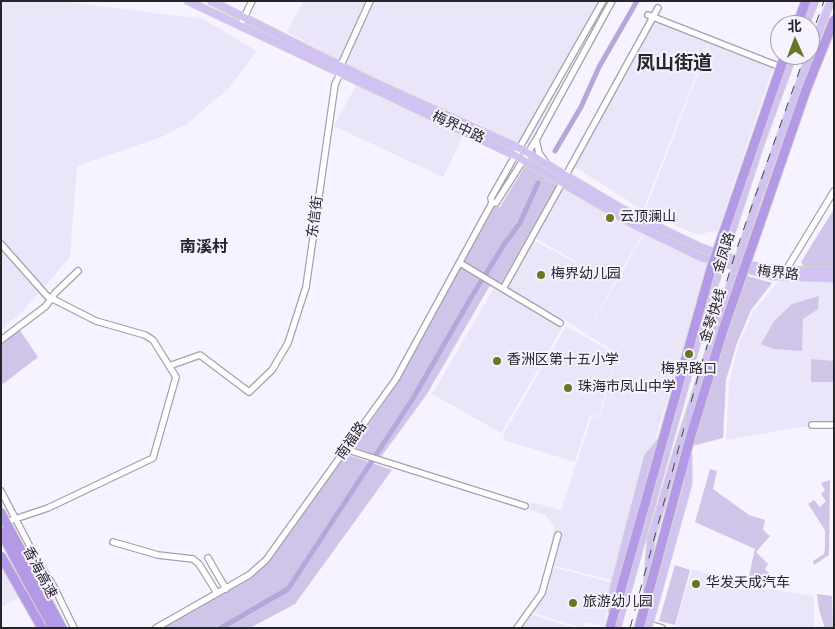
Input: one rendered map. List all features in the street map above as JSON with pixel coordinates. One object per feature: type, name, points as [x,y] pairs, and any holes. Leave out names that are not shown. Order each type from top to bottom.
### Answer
[{"type":"highway","points":[[801,15],[806,1]]},
{"type":"highway","name":"金琴快线","points":[[644,626],[689,442],[723,330],[806,90],[834,20]]},
{"type":"highway","name":"金琴快线","points":[[613,627],[711,269],[782,65]]},
{"type":"highway","points":[[1,513],[11,520],[62,628]]},
{"type":"highway","name":"香海高速","points":[[1,532],[50,628]]},
{"type":"highway","points":[[1,537],[34,602],[50,628]]},
{"type":"highway","name":"香海高速","points":[[1,556],[42,628]]},
{"type":"highway","points":[[34,602],[42,628]]},
{"type":"main road","name":"梅界中路","points":[[188,1],[516,156],[635,225],[701,256],[723,264]]},
{"type":"main road","name":"梅界中路","points":[[211,1],[341,65],[521,149],[631,214],[737,263]]},
{"type":"main road","points":[[809,15],[815,1]]},
{"type":"main road","name":"金凤路","points":[[820,28],[830,1]]},
{"type":"main road","name":"金凤路","points":[[613,627],[706,310],[723,264],[761,142],[790,65]]},
{"type":"main road","name":"金凤路","points":[[644,626],[650,540],[758,198],[806,65]]},
{"type":"main road","points":[[710,251],[722,250],[729,244]]},
{"type":"main road","points":[[744,247],[744,255],[754,266]]},
{"type":"main road","points":[[737,263],[786,270],[834,272]]},
{"type":"main road","name":"梅界路","points":[[723,264],[737,263],[782,277],[834,278]]},
{"type":"main road","points":[[644,626],[688,484],[689,414]]},
{"type":"main road","points":[[613,627],[614,588],[648,457],[674,424]]},
{"type":"street","points":[[240,26],[252,1]]},
{"type":"street","points":[[341,65],[370,1]]},
{"type":"street","points":[[603,1],[521,149],[491,198],[492,203],[496,203],[536,140],[612,1]]},
{"type":"street","points":[[566,176],[651,16],[658,8]]},
{"type":"street","points":[[651,16],[788,70]]},
{"type":"street","name":"东信街","points":[[169,366],[200,355],[250,392],[272,370],[278,355],[288,343],[306,286],[336,84],[340,74]]},
{"type":"street","points":[[536,140],[539,153],[546,164]]},
{"type":"street","points":[[575,191],[580,183]]},
{"type":"street","points":[[504,288],[562,184]]},
{"type":"street","points":[[786,270],[834,191]]},
{"type":"street","name":"南福路","points":[[156,628],[249,576],[266,560],[396,379],[492,203]]},
{"type":"street","points":[[1,244],[47,296],[96,321],[144,335],[153,340],[176,376],[152,458],[48,508],[11,520]]},
{"type":"street","points":[[460,263],[560,323]]},
{"type":"street","points":[[1,340],[46,306],[52,297],[78,271]]},
{"type":"street","points":[[812,425],[834,426]]},
{"type":"street","points":[[345,450],[525,506]]},
{"type":"street","points":[[1,492],[11,520],[54,587],[74,628]]},
{"type":"street","points":[[517,628],[542,594],[558,535]]},
{"type":"street","points":[[113,542],[158,555],[193,560],[199,564],[217,593]]},
{"type":"street","points":[[208,558],[226,589]]},
{"type":"street","points":[[644,626],[662,628]]},
{"type":"shaded area","points":[[1,1],[59,1],[203,19],[257,51],[228,89],[188,123],[164,136],[77,166],[70,257],[25,309],[1,330]]},
{"type":"shaded area","points":[[303,1],[606,1],[528,144],[513,142],[471,120],[443,177],[334,126],[360,78],[334,58],[287,32]]},
{"type":"shaded area","points":[[654,19],[709,42],[643,210],[575,167]]},
{"type":"shaded area","points":[[710,42],[773,68],[718,230],[697,235],[645,211]]},
{"type":"shaded area","points":[[525,166],[557,185],[502,282],[489,287],[427,394],[381,457],[353,447],[396,385],[494,207],[500,207]]},
{"type":"shaded area","points":[[563,188],[643,233],[586,333],[549,311],[567,277],[548,311],[506,287],[533,240],[576,263],[576,261],[535,238]]},
{"type":"shaded area","points":[[834,209],[834,267],[804,267],[801,262]]},
{"type":"shaded area","points":[[644,234],[708,264],[655,441],[643,456],[612,580],[546,564],[555,527],[545,515],[528,509],[531,502],[561,510],[592,416],[600,417],[615,361],[611,349],[586,334]]},
{"type":"shaded area","points":[[744,275],[772,283],[751,310],[737,343],[726,380],[723,438],[692,446]]},
{"type":"shaded area","points":[[782,277],[834,278],[834,427],[801,427],[726,440],[729,384],[739,343],[754,311]]},
{"type":"shaded area","name":"香洲区第十五小学","points":[[494,288],[562,328],[501,433],[432,394]]},
{"type":"shaded area","points":[[819,296],[818,309],[803,319],[802,351],[773,349],[761,344],[774,321],[792,304]]},
{"type":"shaded area","name":"珠海市凤山中学","points":[[566,326],[610,351],[614,361],[599,416],[590,415],[575,462],[504,440],[503,435]]},
{"type":"shaded area","points":[[19,329],[38,357],[3,384],[1,381],[1,342]]},
{"type":"shaded area","points":[[811,359],[834,361],[834,382],[811,382]]},
{"type":"shaded area","points":[[346,454],[392,470],[295,604],[250,628],[163,628],[250,578],[267,563]]},
{"type":"shaded area","points":[[710,469],[717,471],[713,489],[749,515],[765,520],[763,530],[770,536],[756,552],[768,564],[765,569],[769,573],[767,579],[749,576],[755,549],[695,522]]},
{"type":"shaded area","points":[[830,480],[829,555],[814,565],[813,561],[824,554],[825,530],[808,504],[814,500],[820,507],[826,501],[821,494],[825,490],[821,483]]},
{"type":"shaded area","points":[[675,565],[690,570],[675,625],[659,621]]},
{"type":"shaded area","name":"旅游幼儿园","points":[[552,567],[613,583],[604,626],[585,622],[583,628],[531,612]]},
{"type":"shaded area","points":[[692,569],[750,586],[814,596],[814,628],[675,627]]},
{"type":"shaded area","points":[[5,570],[20,597],[1,607],[1,572]]},
{"type":"shaded area","points":[[817,594],[832,596],[833,628],[825,628],[819,610]]},
{"type":"shaded area","points":[[530,614],[575,628],[520,628]]},
{"type":"waterway","points":[[555,151],[581,107],[599,67],[637,1]]},
{"type":"waterway","points":[[221,628],[288,589],[412,400],[472,296],[505,243],[520,223],[538,183]]},
{"type":"railway","points":[[819,15],[824,1]]},
{"type":"railway","points":[[630,628],[700,369],[736,251],[801,65]]},
{"type":"place","name":"云顶澜山","points":[[610,218]]},
{"type":"place","name":"梅界幼儿园","points":[[541,275]]},
{"type":"place","name":"梅界路口","points":[[689,354]]},
{"type":"place","name":"香洲区第十五小学","points":[[497,361]]},
{"type":"place","name":"珠海市凤山中学","points":[[568,388]]},
{"type":"place","name":"华发天成汽车","points":[[696,584]]},
{"type":"place","name":"旅游幼儿园","points":[[573,603]]},
{"type":"district","name":"凤山街道","points":[[674,64]]},
{"type":"district","name":"南溪村","points":[[204,248]]}]
